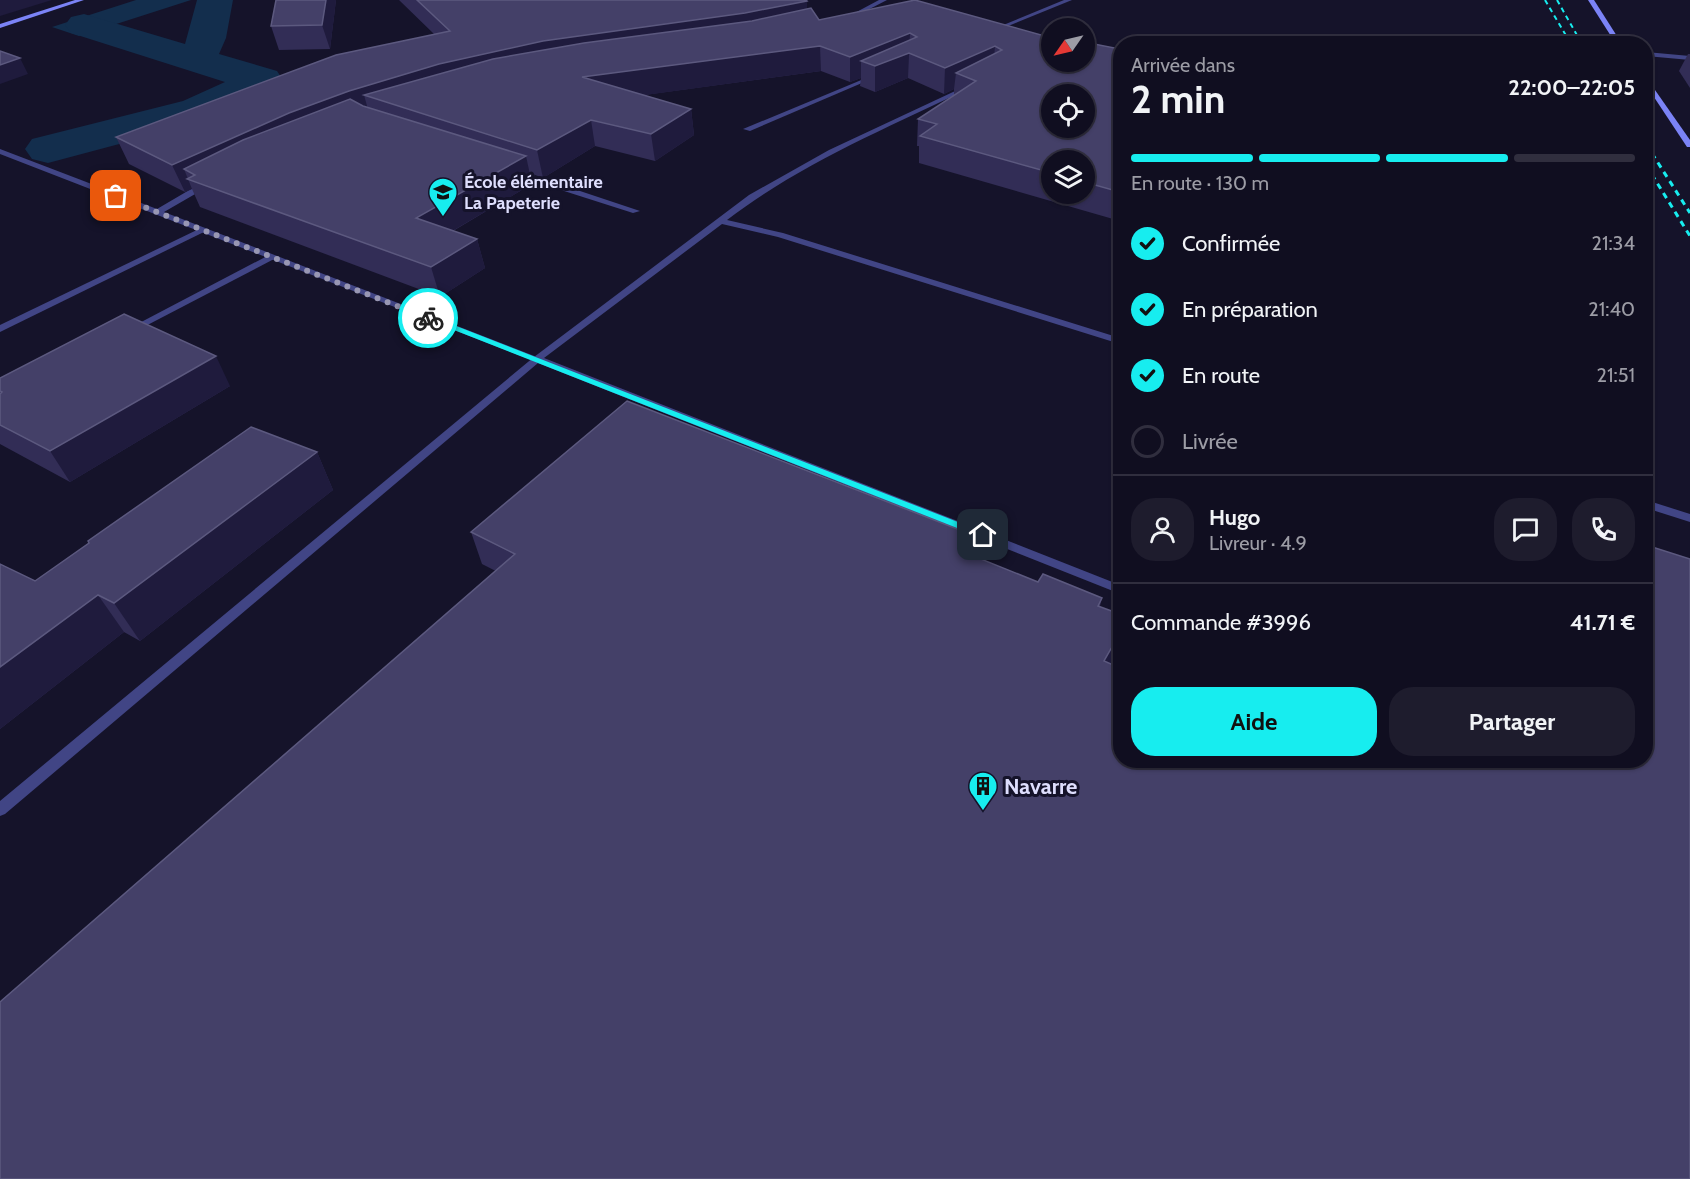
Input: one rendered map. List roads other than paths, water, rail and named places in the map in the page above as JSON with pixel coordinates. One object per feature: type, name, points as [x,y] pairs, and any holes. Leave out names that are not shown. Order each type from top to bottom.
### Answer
[{"type":"street","points":[[0,26],[81,0]]},
{"type":"street","points":[[988,25],[1002,29],[1068,0]]},
{"type":"street","points":[[1591,0],[1614,36]]},
{"type":"street","points":[[839,22],[886,1]]},
{"type":"street","points":[[1653,55],[1690,58]]},
{"type":"street","points":[[747,129],[878,75]]},
{"type":"street","points":[[0,810],[537,359],[752,197],[832,152],[983,80]]},
{"type":"street","points":[[1653,91],[1690,145]]},
{"type":"street","points":[[0,151],[537,359],[1113,586]]},
{"type":"street","points":[[513,172],[636,211]]},
{"type":"street","points":[[158,212],[210,182]]},
{"type":"street","points":[[720,221],[780,235],[1113,339]]},
{"type":"street","points":[[0,329],[204,230]]},
{"type":"street","points":[[125,333],[271,257]]},
{"type":"street","points":[[1653,506],[1690,518]]},
{"type":"water","points":[[136,0],[191,0],[79,36],[52,27]]},
{"type":"waterway","points":[[196,60],[207,38],[215,0]]},
{"type":"waterway","points":[[84,25],[196,60]]},
{"type":"waterway","points":[[48,149],[198,110],[262,80],[196,60]]},
{"type":"railway","points":[[1545,0],[1566,36]]},
{"type":"railway","points":[[1557,0],[1577,36]]},
{"type":"railway","points":[[1653,155],[1690,213]]},
{"type":"railway","points":[[1653,176],[1690,236]]},
{"type":"place","name":"École élémentaire La Papeterie","points":[[443,218]]},
{"type":"place","name":"Navarre","points":[[983,812]]}]
